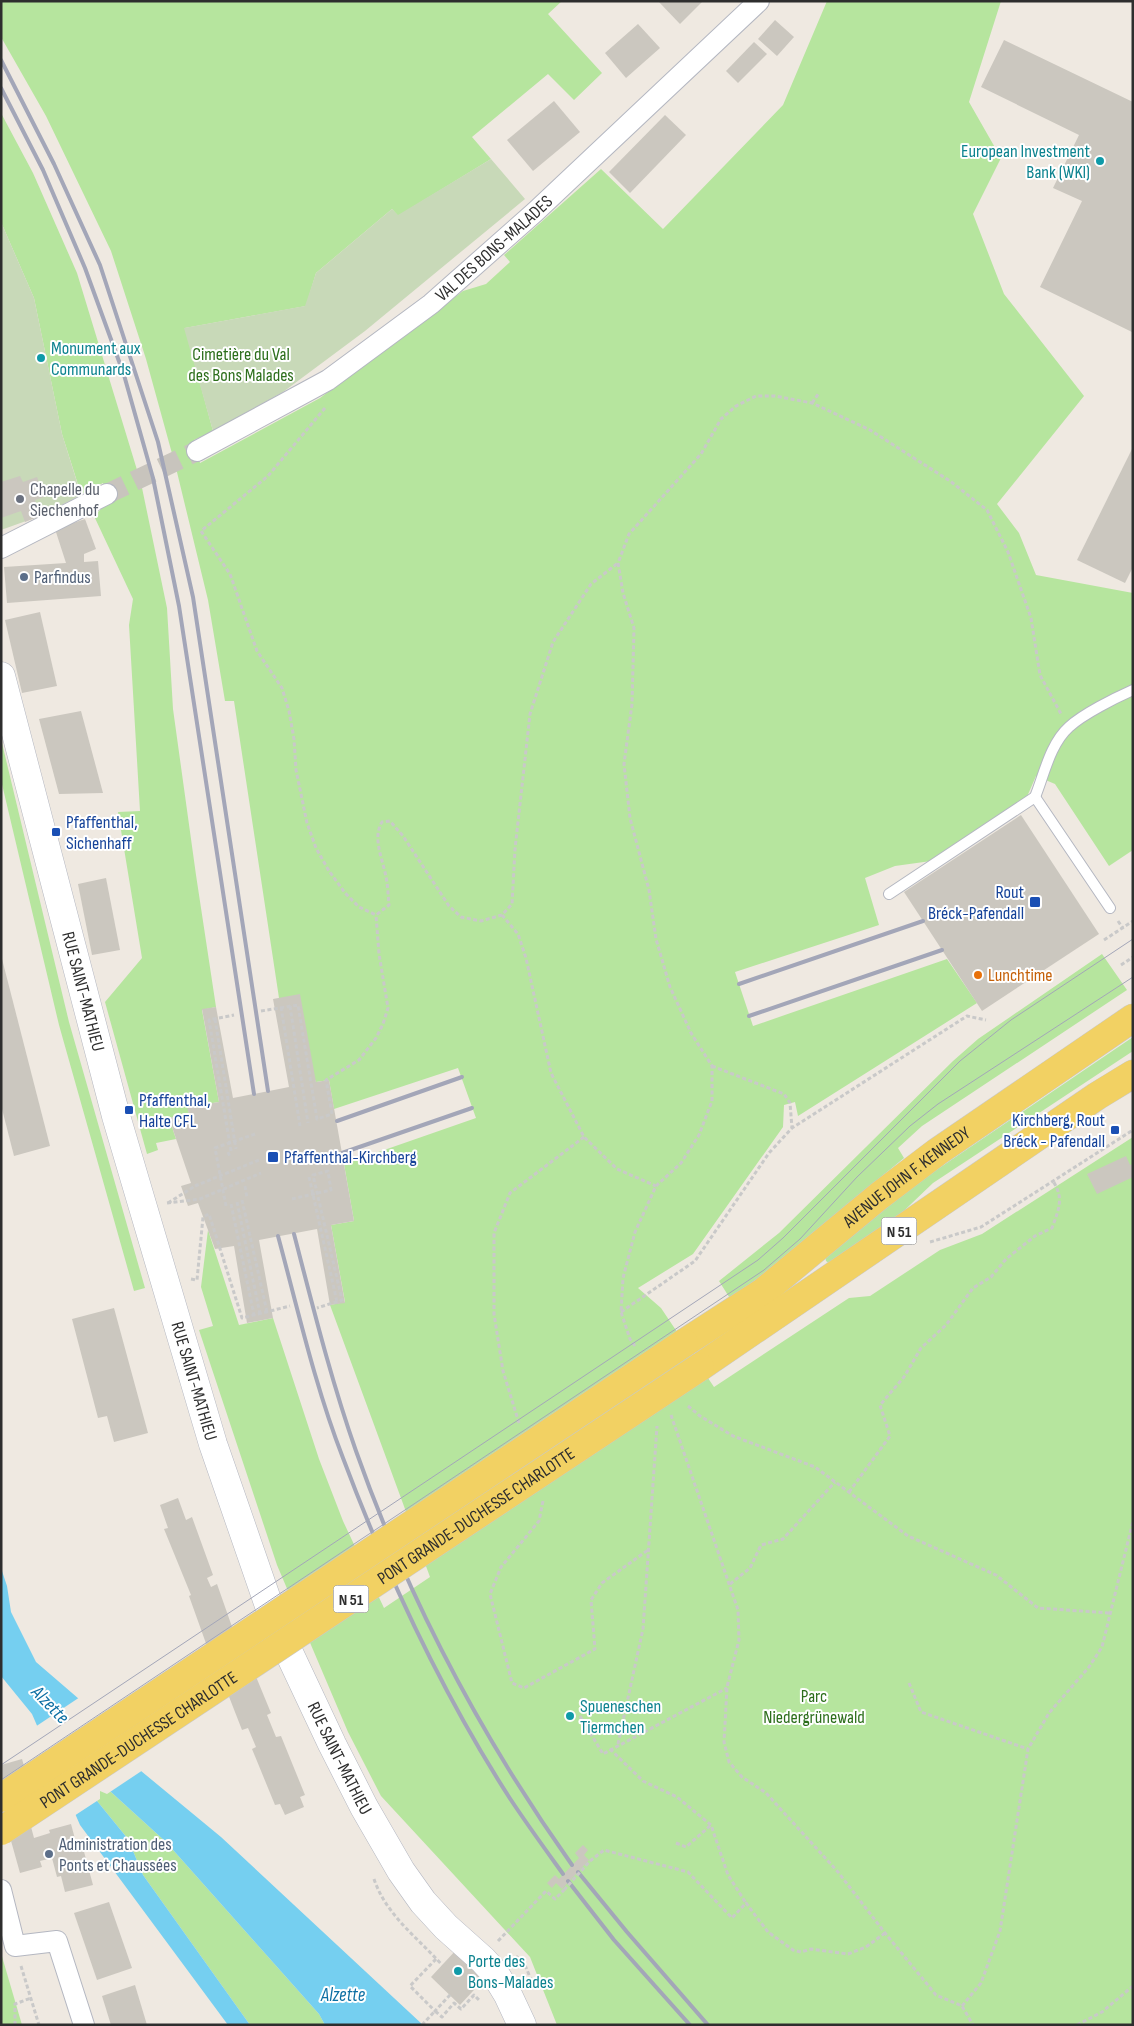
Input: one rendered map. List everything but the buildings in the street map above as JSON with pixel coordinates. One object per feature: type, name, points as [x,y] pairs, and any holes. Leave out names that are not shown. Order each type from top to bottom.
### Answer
[{"type":"main road","name":"RUE SAINT-MATHIEU","points":[[1,676],[116,1116],[213,1444],[275,1623],[364,1807],[401,1871],[423,1902],[446,1927],[494,1972],[508,1995],[522,2025]]},
{"type":"main road","name":"AVENUE JOHN F. KENNEDY","points":[[684,1343],[763,1292],[879,1196],[937,1152],[1133,1018]]},
{"type":"main road","name":"AVENUE JOHN F. KENNEDY","points":[[700,1367],[1097,1096],[1133,1074]]},
{"type":"main road","name":"PONT GRANDE-DUCHESSE CHARLOTTE","points":[[1,1798],[684,1343]]},
{"type":"main road","name":"PONT GRANDE-DUCHESSE CHARLOTTE","points":[[1,1831],[700,1367]]},
{"type":"street","name":"VAL DES BONS-MALADES","points":[[197,451],[328,380],[446,291],[535,212],[759,1]]},
{"type":"street","points":[[1,548],[107,494]]},
{"type":"street","points":[[1,1890],[15,1946],[57,1941],[84,2025]]},
{"type":"lane","points":[[889,894],[1035,797],[1054,748],[1068,727],[1113,699],[1133,690]]},
{"type":"lane","points":[[1035,797],[1110,908]]},
{"type":"path","points":[[328,380],[338,392],[268,476],[201,531],[230,574],[257,651],[282,688],[291,721],[296,770],[307,823],[316,848],[329,871],[345,893],[359,907],[376,915]]},
{"type":"path","points":[[812,403],[819,392]]},
{"type":"path","points":[[986,1020],[966,1016],[792,1128],[769,1153],[695,1261],[621,1312],[623,1278],[635,1232],[656,1186],[681,1163],[699,1135],[712,1101],[712,1066],[692,1033],[670,986],[656,939],[649,890],[630,818],[624,764],[632,704],[634,628],[622,593],[618,563],[629,534],[701,454],[721,419],[736,406],[756,396],[775,396],[812,403],[870,430],[950,481],[987,510],[1008,552],[1031,618],[1040,675],[1068,727]]},
{"type":"path","points":[[376,915],[388,904],[387,878],[378,843],[378,828],[382,822],[390,822],[403,836],[449,906],[461,917],[481,921],[502,915],[512,904],[515,849],[530,714],[554,642],[591,584],[618,563]]},
{"type":"path","points":[[261,1010],[298,1005],[317,1119],[332,1114],[326,1080],[359,1060],[376,1038],[388,1008],[379,954],[376,915]]},
{"type":"path","points":[[502,915],[518,934],[526,958],[551,1073],[584,1137],[617,1169],[656,1186]]},
{"type":"path","points":[[1104,940],[1133,921]]},
{"type":"path","points":[[1121,965],[1133,957]]},
{"type":"path","points":[[290,1006],[308,1123]]},
{"type":"path","points":[[281,1007],[300,1126]]},
{"type":"path","points":[[230,1157],[209,1020],[234,1015]]},
{"type":"path","points":[[215,1019],[236,1149]]},
{"type":"path","points":[[712,1066],[784,1094],[790,1103],[792,1128]]},
{"type":"path","points":[[925,1244],[981,1227],[1133,1130]]},
{"type":"path","points":[[226,1206],[215,1148],[255,1134]]},
{"type":"path","points":[[521,1428],[503,1371],[494,1314],[494,1233],[510,1193],[584,1137]]},
{"type":"path","points":[[195,1186],[259,1160]]},
{"type":"path","points":[[292,1199],[317,1194],[324,1192],[331,1190],[328,1170],[313,1175],[315,1185],[318,1194],[342,1300],[317,1308]]},
{"type":"path","points":[[220,1175],[195,1186],[167,1204],[200,1200],[261,1173]]},
{"type":"path","points":[[308,1177],[337,1302]]},
{"type":"path","points":[[848,1492],[890,1436],[880,1405],[904,1377],[922,1348],[946,1325],[973,1288],[991,1278],[1006,1259],[1035,1236],[1052,1228],[1058,1211],[1059,1191],[1052,1181]]},
{"type":"path","points":[[245,1186],[245,1199],[267,1312]]},
{"type":"path","points":[[200,1200],[223,1189]]},
{"type":"path","points":[[237,1202],[260,1314]]},
{"type":"path","points":[[231,1204],[254,1315]]},
{"type":"path","points":[[190,1279],[197,1280],[203,1217],[209,1214],[242,1318],[290,1306]]},
{"type":"path","points":[[686,1405],[733,1436],[815,1467],[908,1536],[996,1575],[1038,1608],[1110,1613]]},
{"type":"path","points":[[670,1411],[738,1610],[739,1640],[727,1687],[724,1742],[729,1762],[742,1777],[766,1793],[838,1872],[936,1995],[962,2006],[974,2025]]},
{"type":"path","points":[[618,1744],[643,1630],[657,1423]]},
{"type":"path","points":[[730,1584],[750,1568],[761,1545],[783,1539],[835,1482]]},
{"type":"path","points":[[541,1493],[544,1503],[539,1521],[501,1567],[490,1594],[512,1682],[524,1688],[595,1649],[591,1600],[602,1583],[648,1550]]},
{"type":"path","points":[[962,2006],[981,1983],[1000,1931],[1028,1749],[1049,1713],[1089,1667],[1102,1647],[1133,1521]]},
{"type":"path","points":[[909,1683],[921,1712],[1028,1749]]},
{"type":"path","points":[[580,1716],[603,1754],[618,1744],[727,1687]]},
{"type":"path","points":[[610,1750],[643,1781],[677,1797],[712,1825],[728,1875],[746,1903],[768,1932],[793,1950],[801,1952],[811,1949],[848,1954],[866,1947],[885,1933]]},
{"type":"path","points":[[676,1844],[686,1847],[712,1825]]},
{"type":"path","points":[[503,1946],[498,1941],[546,1891],[555,1899],[590,1861],[604,1850],[688,1872],[732,1918],[746,1903]]},
{"type":"path","points":[[15,1946],[39,2025]]},
{"type":"path","points":[[436,1958],[410,1986],[442,2017],[454,2004],[460,2010],[473,1994],[480,2001]]},
{"type":"path","points":[[1077,2025],[1102,2012],[1133,1986]]},
{"type":"path","points":[[422,2025],[450,1995]]},
{"type":"path","points":[[15,2025],[15,2004],[31,1998]]},
{"type":"green space","name":"Parc Niedergrünewald","points":[[1,1],[562,1],[548,14],[602,73],[574,100],[548,74],[472,137],[491,159],[398,216],[392,209],[316,273],[306,306],[185,328],[213,431],[194,440],[200,463],[320,398],[463,291],[486,284],[510,262],[504,255],[601,169],[663,229],[783,105],[827,1],[1001,1],[969,102],[1001,158],[973,214],[1004,294],[1084,396],[997,504],[1019,533],[1036,575],[1133,593],[1133,850],[1109,866],[1055,784],[1036,776],[1026,799],[931,861],[895,866],[865,878],[879,925],[735,972],[753,1026],[947,959],[977,1003],[798,1116],[795,1102],[784,1105],[783,1127],[693,1254],[638,1288],[661,1308],[714,1387],[849,1298],[870,1296],[940,1250],[982,1234],[1133,1137],[1133,2025],[557,2025],[530,1957],[381,1796],[348,1732],[277,1565],[199,1330],[213,1326],[201,1287],[208,1230],[239,1325],[273,1318],[319,1459],[343,1521],[384,1608],[430,1577],[330,1305],[345,1302],[331,1225],[354,1221],[344,1164],[476,1118],[458,1068],[334,1109],[329,1080],[316,1082],[279,998],[234,701],[225,701],[208,600],[176,468],[146,359],[111,251],[46,116],[1,37]]},
{"type":"green space","points":[[1,113],[33,173],[77,273],[141,483],[167,608],[173,709],[216,1007],[202,1010],[219,1102],[188,1107],[189,1114],[169,1118],[176,1139],[156,1143],[158,1150],[147,1154],[105,1002],[142,958],[118,812],[140,811],[129,625],[133,599],[94,516],[109,501],[103,483],[81,494],[62,434],[34,298],[1,222]]},
{"type":"green space","name":"Cimetière du Val des Bons Malades","points":[[491,159],[525,199],[365,331],[283,392],[213,431],[184,328],[305,306],[316,273],[392,209],[398,215]]},
{"type":"green space","points":[[1,222],[34,298],[62,434],[81,495],[40,516],[1,530]]},
{"type":"green space","points":[[1,739],[69,1022],[145,1288],[134,1291],[59,1025],[1,780]]},
{"type":"green space","points":[[1102,954],[1127,990],[922,1126],[898,1148],[904,1158],[731,1300],[719,1281],[779,1233],[953,1061],[978,1039]]},
{"type":"green space","points":[[1133,1037],[1133,1051],[933,1183],[887,1227],[830,1264],[826,1261],[825,1255],[898,1196]]},
{"type":"green space","points":[[98,1788],[111,1792],[166,1842],[319,2014],[325,2025],[250,2025],[143,1875],[128,1839],[97,1801]]},
{"type":"green space","points":[[1,1953],[22,2025],[1,2025]]},
{"type":"water","name":"Alzette","points":[[1,1568],[7,1586],[11,1612],[36,1662],[79,1699],[135,1766],[221,1837],[423,2025],[325,2025],[319,2014],[166,1842],[111,1792],[98,1788],[97,1801],[128,1839],[143,1875],[250,2025],[228,2025],[80,1825],[32,1714],[1,1676]]},
{"type":"pier","points":[[80,1697],[143,1770],[107,1794],[100,1791],[100,1799],[74,1816],[35,1727]]},
{"type":"tunnel","points":[[107,494],[197,451]]},
{"type":"tram line","points":[[1,1765],[758,1260],[783,1238],[960,1061],[1011,1020],[1133,939]]},
{"type":"tram line","points":[[1,1780],[764,1270],[800,1239],[857,1177],[910,1126],[938,1104],[1133,977]]},
{"type":"railway","points":[[1,60],[54,164],[100,265],[158,442],[193,597],[268,1091]]},
{"type":"railway","points":[[1,88],[43,170],[85,268],[124,375],[153,478],[179,606],[254,1094]]},
{"type":"railway","points":[[739,984],[923,921]]},
{"type":"railway","points":[[749,1016],[942,950]]},
{"type":"railway","points":[[337,1121],[462,1077]]},
{"type":"railway","points":[[342,1153],[472,1108]]},
{"type":"railway","points":[[294,1234],[338,1397],[356,1451],[399,1560],[423,1613],[478,1717],[539,1817],[572,1865]]},
{"type":"railway","points":[[278,1236],[308,1348],[333,1431],[360,1502],[397,1589],[438,1674],[484,1757],[515,1807],[563,1874]]},
{"type":"railway","points":[[578,1872],[627,1932],[708,2025]]},
{"type":"railway","points":[[568,1881],[614,1940],[690,2025]]},
{"type":"place","name":"European Investment Bank (WKI)","points":[[1100,161]]},
{"type":"place","name":"Monument aux Communards","points":[[41,358]]},
{"type":"place","name":"Chapelle du Siechenhof","points":[[20,499]]},
{"type":"place","name":"Parfindus","points":[[24,577]]},
{"type":"place","name":"Pfaffenthal, Sichenhaff","points":[[56,832]]},
{"type":"place","name":"Rout Bréck-Pafendall","points":[[1035,902]]},
{"type":"place","name":"Lunchtime","points":[[978,975]]},
{"type":"place","name":"Pfaffenthal, Halte CFL","points":[[129,1110]]},
{"type":"place","name":"Kirchberg, Rout Bréck - Pafendall","points":[[1115,1130]]},
{"type":"place","name":"Pfaffenthal-Kirchberg","points":[[273,1157]]},
{"type":"place","name":"Spueneschen Tiermchen","points":[[570,1716]]},
{"type":"place","name":"Administration des Ponts et Chaussées","points":[[49,1854]]},
{"type":"place","name":"Porte des Bons-Malades","points":[[458,1971]]}]
